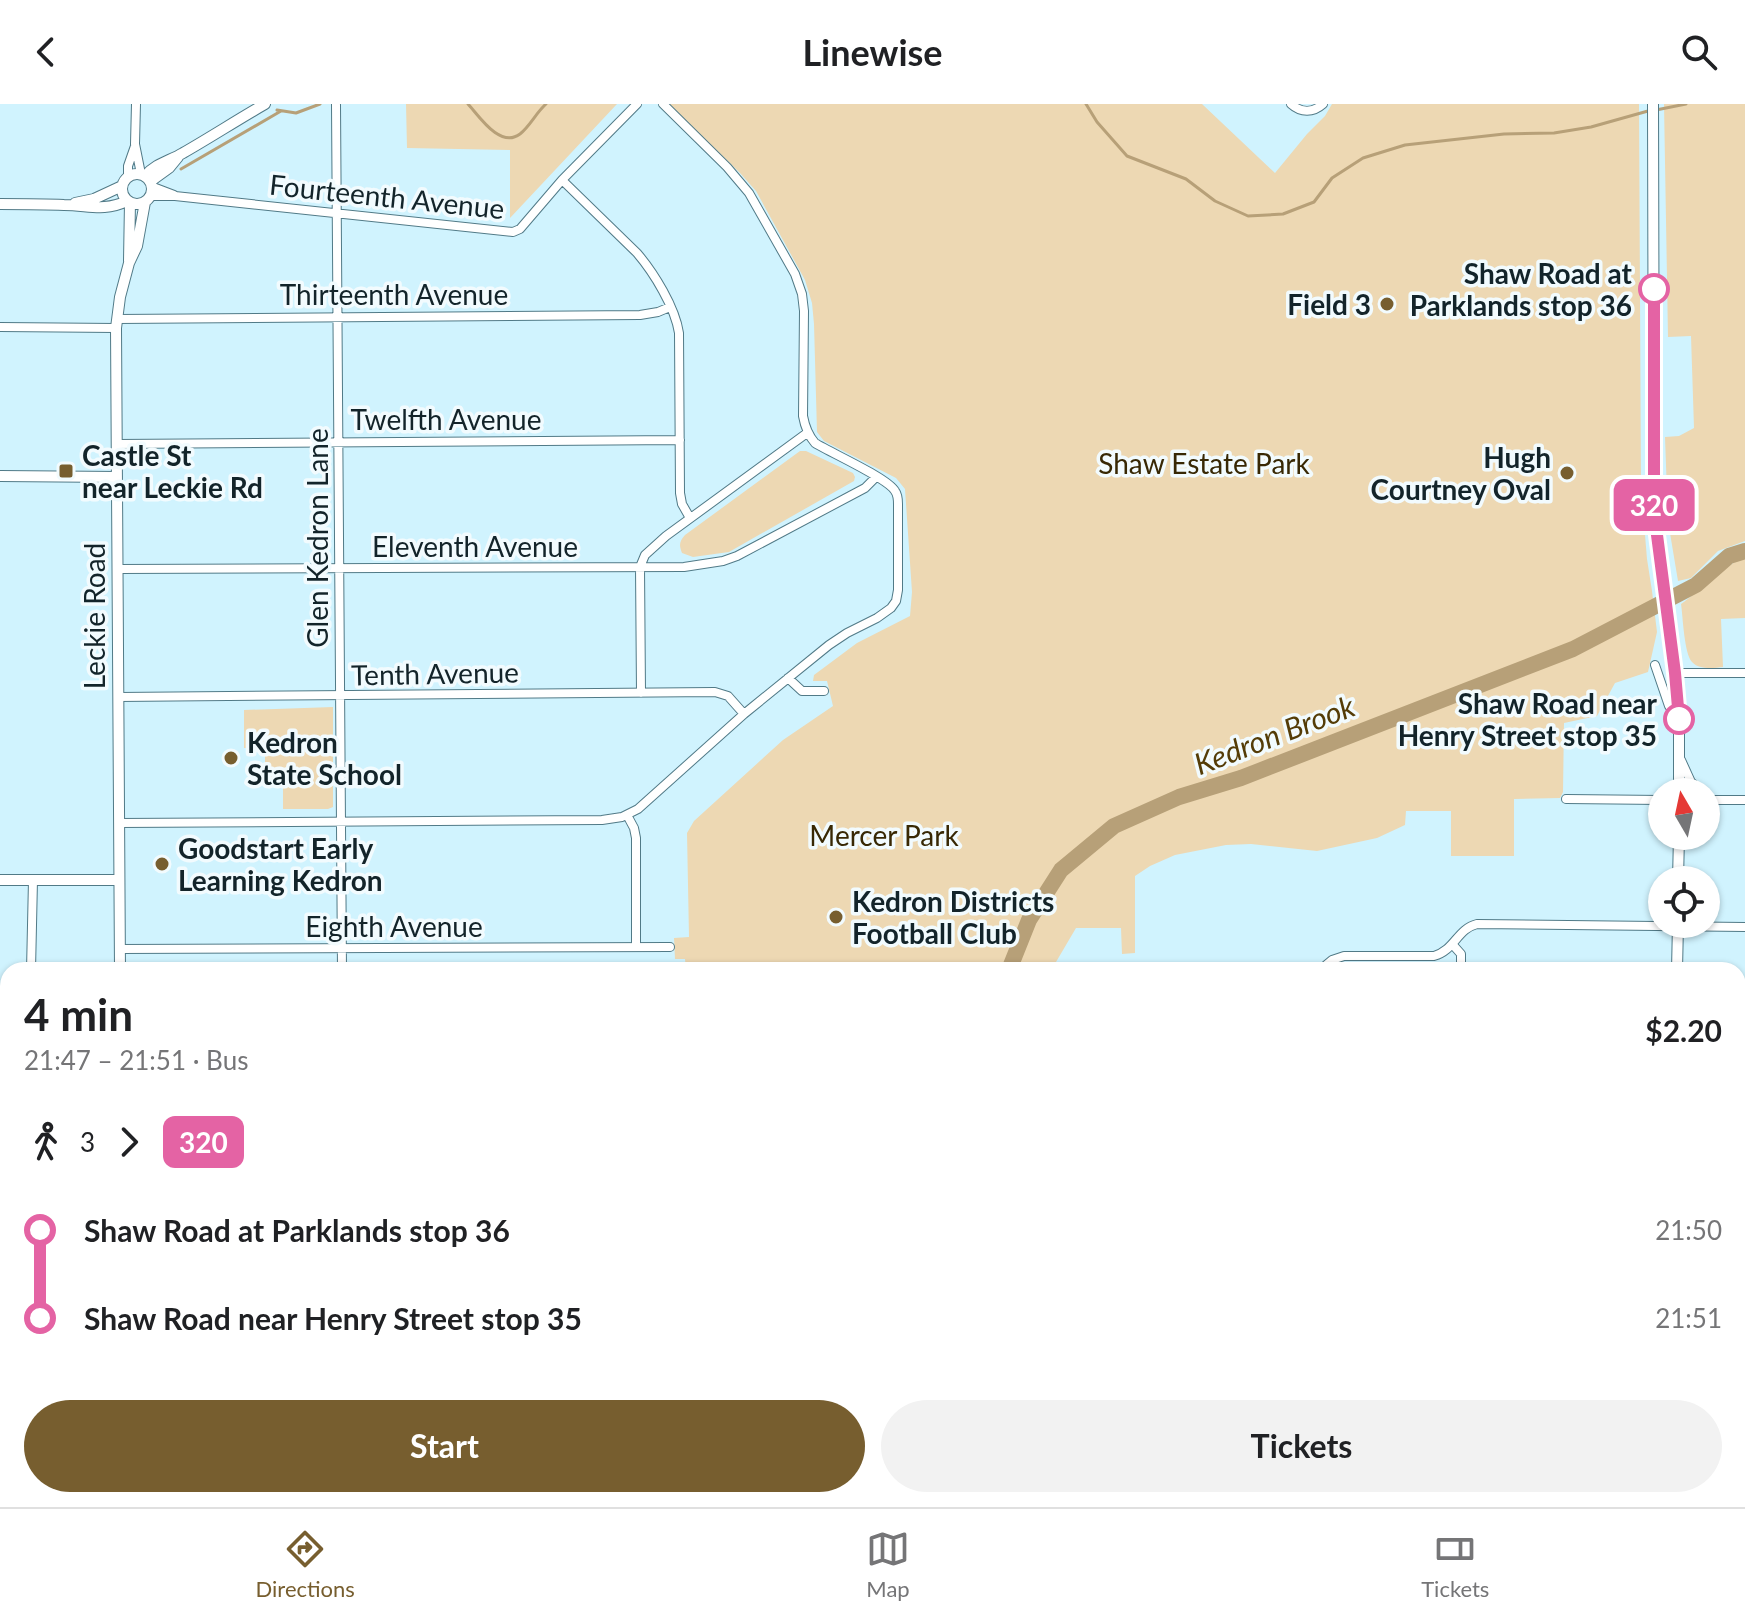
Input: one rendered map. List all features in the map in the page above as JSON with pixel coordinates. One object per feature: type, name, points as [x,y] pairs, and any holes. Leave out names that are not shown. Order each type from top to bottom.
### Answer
[{"type":"street","points":[[70,205],[110,193],[125,181],[135,144],[136,104]]},
{"type":"street","points":[[0,204],[70,205],[87,209],[129,202],[140,204],[151,169],[265,104]]},
{"type":"street","name":"Fourteenth Avenue","points":[[148,186],[175,196],[513,232],[524,225],[562,180],[637,104]]},
{"type":"street","points":[[119,823],[610,820],[638,809],[788,678],[847,633],[891,608],[898,590],[897,496],[891,486],[815,443],[807,433],[803,416],[804,311],[795,274],[749,193],[663,104]]},
{"type":"street","points":[[1291,104],[1297,110],[1304,111],[1323,104]]},
{"type":"street","points":[[1653,104],[1654,499],[1679,704],[1679,778]]},
{"type":"street","name":"Glen Kedron Lane","points":[[336,105],[342,962]]},
{"type":"street","points":[[135,144],[148,186]]},
{"type":"street","points":[[562,180],[637,253],[670,307],[679,333],[681,498],[690,518]]},
{"type":"street","points":[[125,181],[148,186]]},
{"type":"street","name":"Leckie Road","points":[[120,962],[117,323],[129,263],[129,202],[123,194],[125,181]]},
{"type":"street","name":"Leckie Road","points":[[129,263],[137,246],[148,186]]},
{"type":"street","name":"Thirteenth Avenue","points":[[0,327],[338,316],[640,315],[670,307]]},
{"type":"street","points":[[641,693],[642,558],[690,518],[807,433]]},
{"type":"street","name":"Twelfth Avenue","points":[[117,444],[680,440]]},
{"type":"street","points":[[0,476],[117,477]]},
{"type":"street","name":"Eleventh Avenue","points":[[118,569],[700,565],[737,556],[865,488],[876,477]]},
{"type":"street","points":[[1655,665],[1669,706],[1679,704]]},
{"type":"street","points":[[1675,673],[1745,673]]},
{"type":"street","points":[[788,678],[802,691],[824,691]]},
{"type":"street","name":"Tenth Avenue","points":[[118,697],[719,693],[728,696],[744,714]]},
{"type":"street","points":[[1680,756],[1689,778]]},
{"type":"street","points":[[1566,799],[1648,800]]},
{"type":"street","points":[[1720,800],[1745,800]]},
{"type":"street","points":[[627,815],[636,838],[636,947]]},
{"type":"street","points":[[0,880],[119,880]]},
{"type":"street","points":[[31,962],[33,880]]},
{"type":"street","points":[[1330,962],[1344,956],[1434,956],[1447,951],[1467,928],[1477,924],[1648,925]]},
{"type":"street","points":[[1720,926],[1745,927]]},
{"type":"street","points":[[1677,962],[1678,938]]},
{"type":"street","points":[[1453,945],[1461,954],[1461,962]]},
{"type":"street","name":"Eighth Avenue","points":[[119,949],[670,947]]},
{"type":"green space","points":[[406,104],[617,104],[510,218],[510,150],[407,148]]},
{"type":"green space","name":"Shaw Estate Park","points":[[669,104],[1202,104],[1275,173],[1332,104],[1639,104],[1641,486],[1657,632],[1648,672],[1615,683],[1597,716],[1564,723],[1563,792],[1560,798],[1514,799],[1514,856],[1451,856],[1451,811],[1406,811],[1405,825],[1377,838],[1317,851],[1251,844],[1226,845],[1175,855],[1150,866],[1135,876],[1135,953],[1122,954],[1121,928],[1076,928],[1056,962],[685,962],[685,959],[675,959],[674,938],[689,937],[687,833],[694,821],[783,740],[833,706],[827,681],[813,681],[814,675],[857,643],[910,616],[912,592],[905,489],[896,478],[824,441],[817,432],[812,303],[805,280],[756,191]]},
{"type":"green space","points":[[1664,104],[1745,104],[1745,541],[1718,551],[1691,578],[1678,581],[1668,521],[1665,437],[1679,436],[1694,428],[1691,336],[1668,337]]},
{"type":"green space","points":[[800,451],[853,473],[854,481],[729,552],[693,557],[682,553],[680,544],[685,535]]},
{"type":"green space","points":[[1745,557],[1745,618],[1721,619],[1723,667],[1699,666],[1692,662],[1687,651],[1681,604]]},
{"type":"green space","points":[[333,707],[333,807],[283,809],[283,779],[265,779],[265,748],[244,748],[244,710]]},
{"type":"waterway","points":[[277,110],[296,113],[320,104]]},
{"type":"waterway","points":[[468,104],[491,129],[512,138],[524,131],[546,104]]},
{"type":"waterway","points":[[1086,104],[1097,122],[1127,156],[1186,179],[1215,201],[1248,216],[1283,214],[1314,202],[1332,178],[1363,158],[1405,145],[1504,134],[1554,133],[1591,127],[1648,111]]},
{"type":"waterway","points":[[1656,110],[1686,104]]},
{"type":"waterway","points":[[181,169],[281,111]]},
{"type":"waterway","name":"Kedron Brook","points":[[1012,962],[1029,920],[1061,870],[1114,826],[1179,797],[1241,778],[1573,649],[1696,585],[1729,556],[1745,551]]},
{"type":"bus line","name":"320","points":[[1654,289],[1654,512],[1679,719]]},
{"type":"place","name":"Shaw Road at Parklands stop 36","points":[[1654,289]]},
{"type":"place","name":"Field 3","points":[[1387,304]]},
{"type":"place","name":"Castle St near Leckie Rd","points":[[66,471]]},
{"type":"place","name":"Hugh Courtney Oval","points":[[1567,473]]},
{"type":"place","name":"Shaw Road near Henry Street stop 35","points":[[1679,719]]},
{"type":"place","name":"Kedron State School","points":[[231,758]]},
{"type":"place","name":"Goodstart Early Learning Kedron","points":[[162,864]]},
{"type":"place","name":"Kedron Districts Football Club","points":[[836,917]]},
{"type":"park label","name":"Mercer Park","points":[[884,835]]}]
